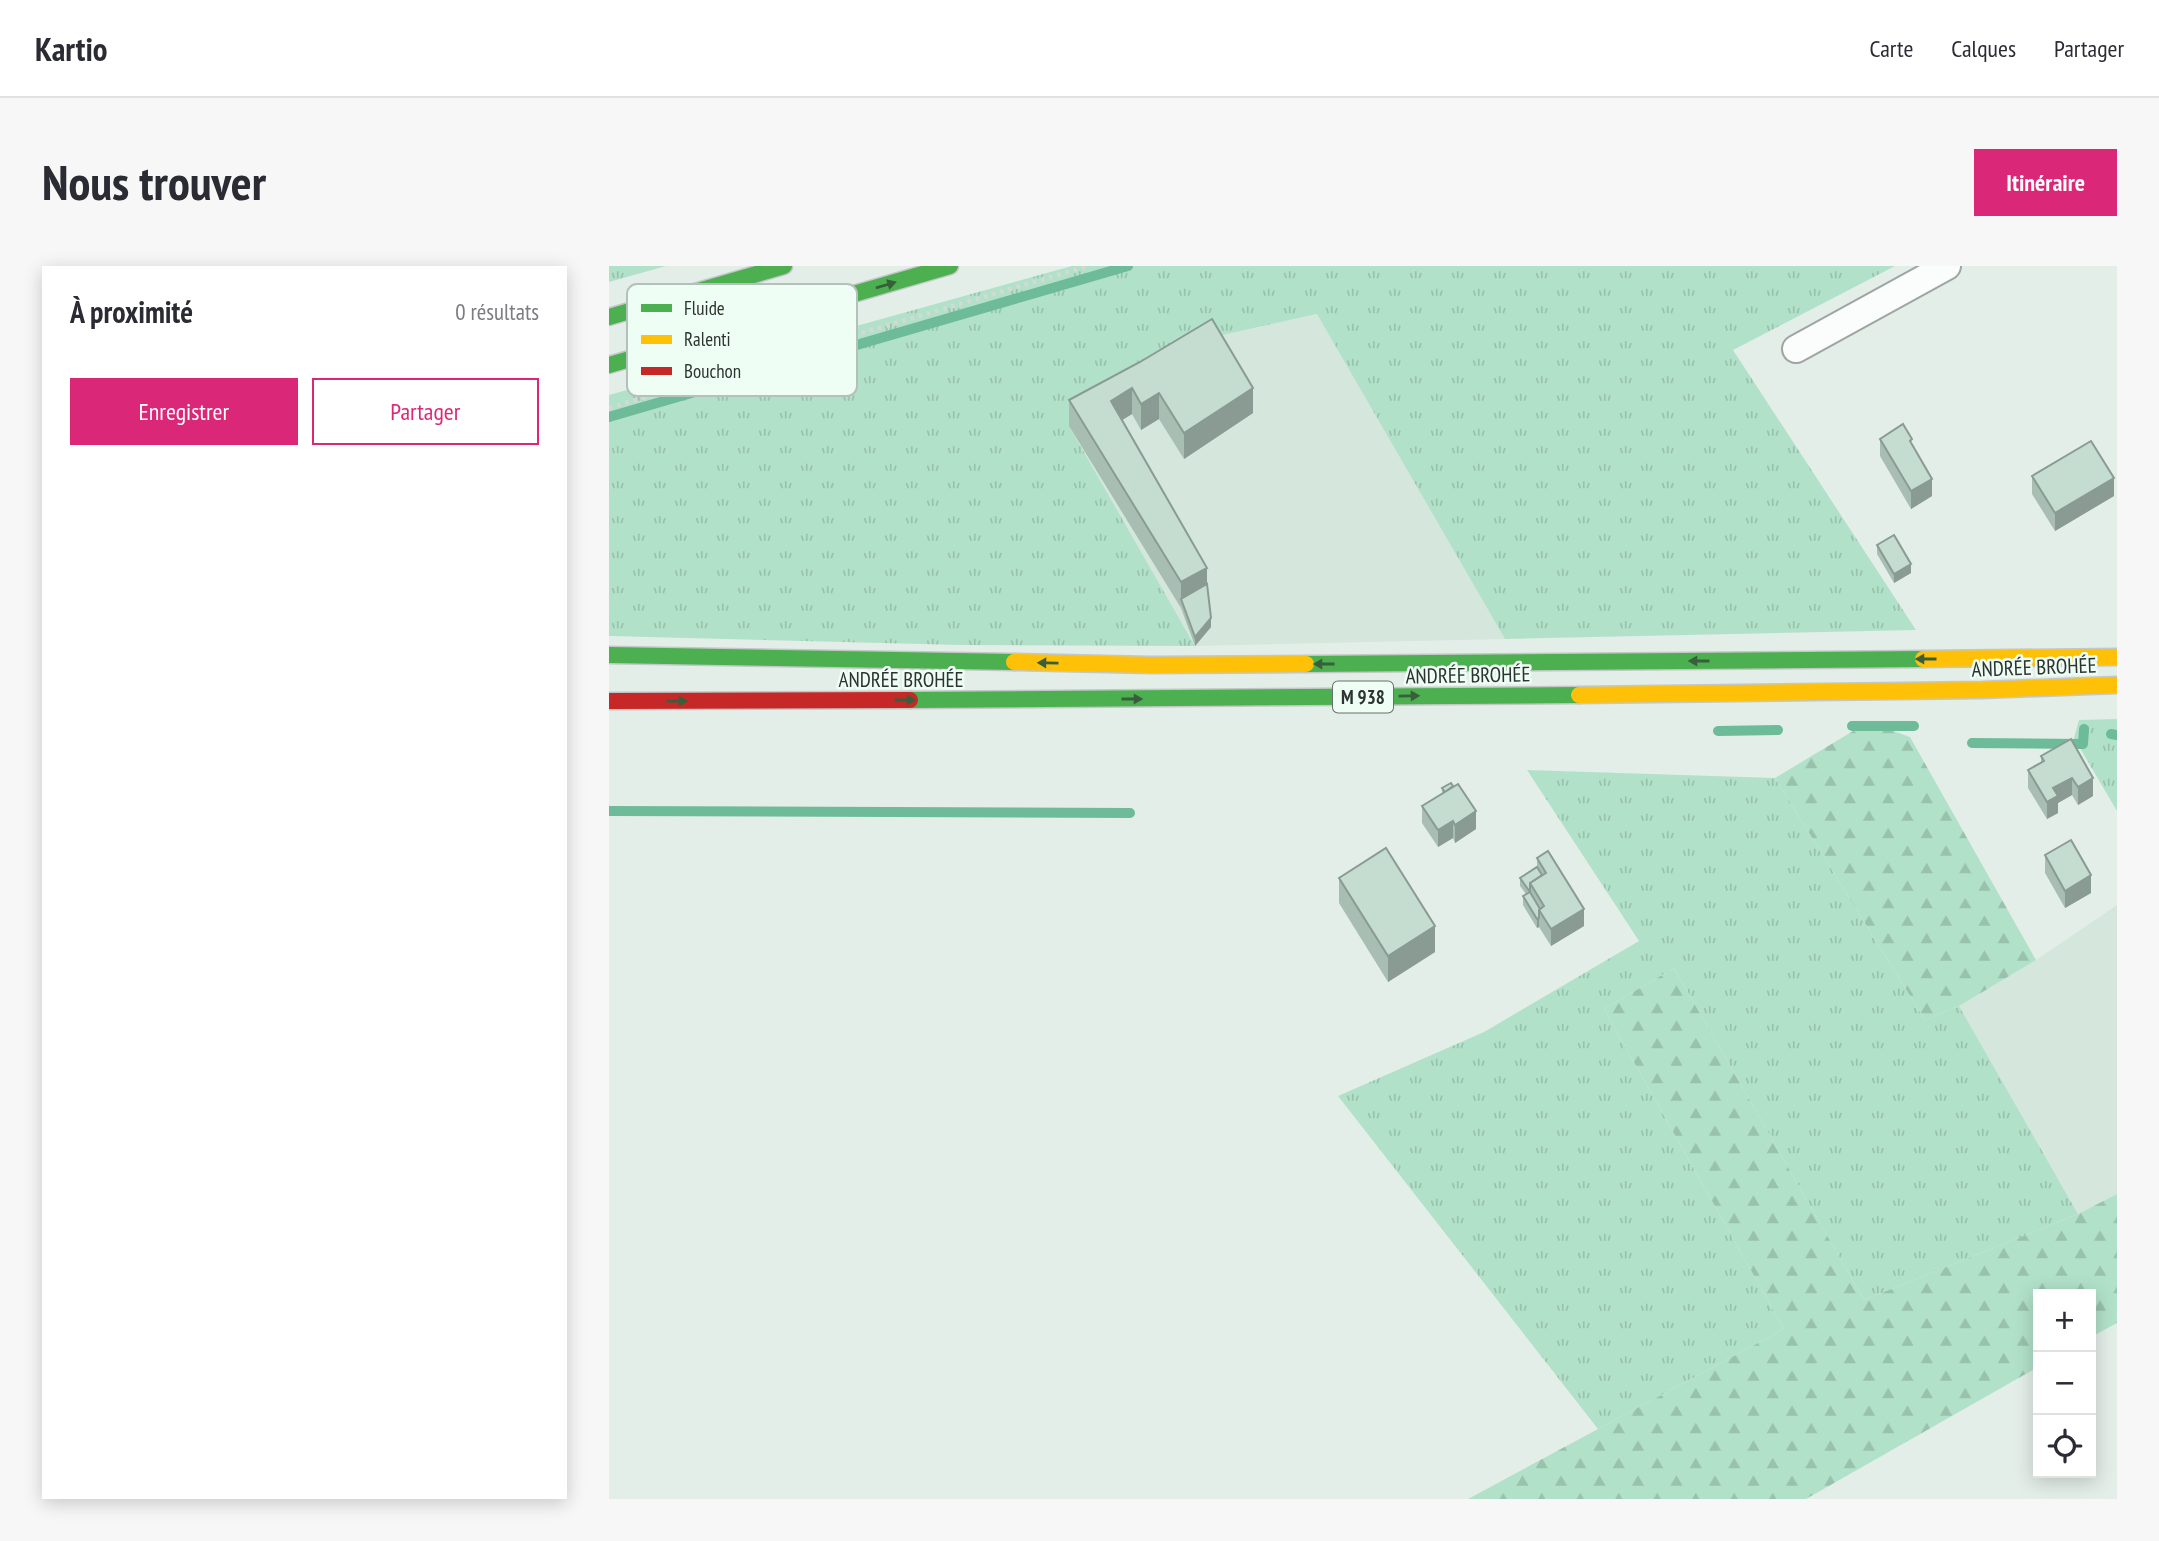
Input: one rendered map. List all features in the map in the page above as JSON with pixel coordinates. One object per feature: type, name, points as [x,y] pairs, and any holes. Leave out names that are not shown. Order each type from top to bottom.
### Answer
[{"type":"main road","points":[[722,284],[784,266]]},
{"type":"main road","points":[[857,293],[950,266]]},
{"type":"main road","points":[[609,317],[627,312]]},
{"type":"main road","points":[[609,365],[627,360]]},
{"type":"main road","name":"ANDRÉE BROHÉE","points":[[609,655],[1151,665],[2117,657]]},
{"type":"main road","name":"ANDRÉE BROHÉE","points":[[609,702],[1982,690],[2117,685]]},
{"type":"street","points":[[1796,349],[1947,266]]},
{"type":"path","points":[[857,334],[1088,266]]},
{"type":"path","points":[[609,408],[649,396]]},
{"type":"shaded area","points":[[1318,314],[1505,639],[1195,646],[1069,426],[1214,337]]},
{"type":"shaded area","points":[[2117,905],[2117,1194],[2078,1214],[1959,1006],[2036,960]]},
{"type":"green space","points":[[609,266],[666,266],[609,282]]},
{"type":"green space","points":[[1072,266],[1895,266],[1733,350],[1916,630],[1505,639],[1317,314],[1214,337],[1069,426],[1195,646],[961,645],[609,636],[609,395],[627,390],[627,396],[857,396],[857,326]]},
{"type":"green space","points":[[2117,719],[2117,811],[2074,738],[2079,720]]},
{"type":"green space","points":[[1868,722],[1910,737],[2036,960],[1959,1006],[1925,1020],[1775,778]]},
{"type":"green space","points":[[1527,770],[1775,778],[1925,1020],[1959,1006],[2078,1214],[1864,1300],[1674,968],[1604,1009],[1784,1329],[1598,1429],[1338,1096],[1484,1032],[1639,941]]},
{"type":"green space","points":[[1674,968],[1864,1300],[2078,1214],[2117,1194],[2117,1323],[2096,1334],[2096,1289],[2033,1289],[2033,1370],[1806,1499],[1468,1499],[1784,1329],[1604,1009]]},
{"type":"building","points":[[1212,319],[1253,388],[1184,433],[1159,393],[1141,404],[1132,388],[1111,401],[1207,568],[1181,582],[1069,400]]},
{"type":"building","points":[[1903,424],[1932,479],[1911,491],[1880,439]]},
{"type":"building","points":[[2091,441],[2114,478],[2055,513],[2032,476]]},
{"type":"building","points":[[1894,535],[1911,564],[1894,574],[1877,545]]},
{"type":"building","points":[[1207,584],[1211,618],[1195,637],[1181,599]]},
{"type":"building","points":[[2071,739],[2093,778],[2078,787],[2072,778],[2053,788],[2058,796],[2047,802],[2028,770],[2044,761],[2041,756]]},
{"type":"building","points":[[1451,783],[1453,786],[1445,792],[1442,788]]},
{"type":"building","points":[[1458,784],[1476,811],[1455,825],[1453,821],[1438,830],[1422,806]]},
{"type":"building","points":[[2071,840],[2091,875],[2065,891],[2045,855]]},
{"type":"building","points":[[1386,848],[1435,926],[1388,956],[1339,878]]},
{"type":"building","points":[[1548,851],[1584,909],[1551,929],[1539,910],[1544,906],[1530,883],[1546,873],[1537,858]]},
{"type":"building","points":[[1537,867],[1542,875],[1530,883],[1530,892],[1520,878]]},
{"type":"building","points":[[1530,892],[1540,909],[1537,919],[1523,896]]},
{"type":"waterway","points":[[857,345],[1128,266]]},
{"type":"waterway","points":[[609,417],[681,396]]},
{"type":"waterway","points":[[1852,726],[1914,726]]},
{"type":"waterway","points":[[1972,743],[2083,744],[2084,729]]},
{"type":"waterway","points":[[1718,731],[1778,730]]},
{"type":"waterway","points":[[2111,734],[2117,735]]},
{"type":"waterway","points":[[609,811],[1130,813]]},
{"type":"traffic: fast","points":[[722,284],[784,266]]},
{"type":"traffic: fast","points":[[857,293],[950,266]]},
{"type":"traffic: fast","points":[[609,317],[627,312]]},
{"type":"traffic: fast","points":[[609,365],[627,360]]},
{"type":"traffic: fast","points":[[609,655],[1014,662]]},
{"type":"traffic: fast","points":[[1306,664],[1923,659]]},
{"type":"traffic: fast","points":[[910,700],[1579,695]]},
{"type":"traffic: slow","points":[[1923,659],[2117,657]]},
{"type":"traffic: slow","points":[[1014,662],[1306,664]]},
{"type":"traffic: slow","points":[[1579,695],[1982,690],[2117,685]]},
{"type":"traffic: jam","points":[[609,701],[910,700]]}]
